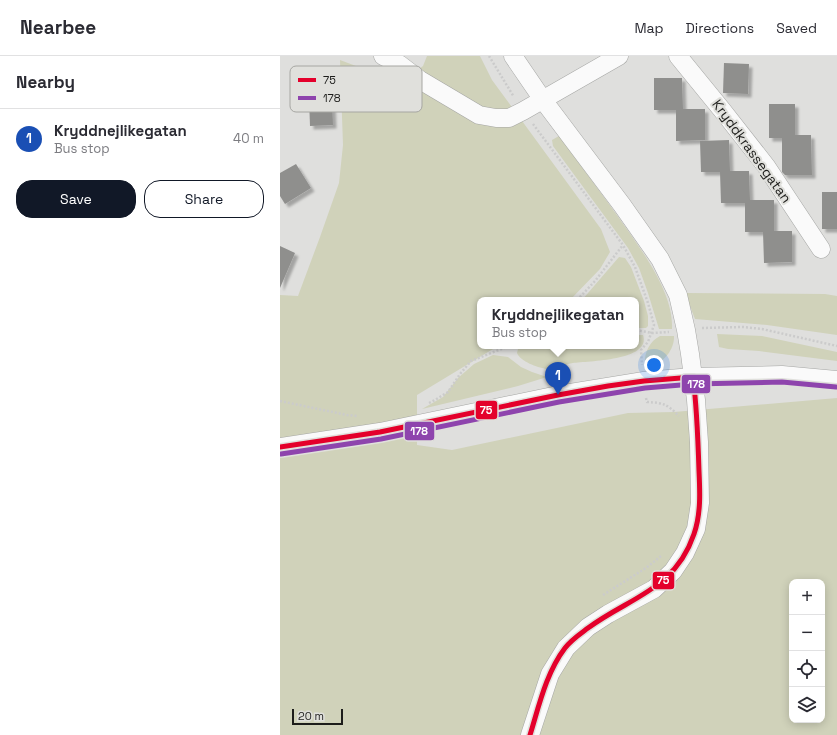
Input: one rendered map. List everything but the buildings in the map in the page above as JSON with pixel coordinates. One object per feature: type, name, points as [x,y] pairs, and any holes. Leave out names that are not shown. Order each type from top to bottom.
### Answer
[{"type":"street","points":[[383,56],[402,66]]},
{"type":"street","points":[[513,56],[543,100],[622,205],[660,259],[678,295],[686,330],[693,377],[699,442],[700,503],[696,529],[685,553],[673,571],[654,589],[608,614],[588,627],[566,648],[550,674],[530,735]]},
{"type":"street","points":[[422,81],[479,115],[496,118],[509,118],[619,56]]},
{"type":"street","name":"Kryddkrassegatan","points":[[678,56],[766,166],[821,249]]},
{"type":"street","points":[[280,447],[380,432],[558,395],[644,381],[693,377],[782,375],[837,380]]},
{"type":"path","points":[[580,297],[595,281],[623,245]]},
{"type":"path","points":[[639,331],[652,333],[728,327],[756,328],[837,346]]},
{"type":"path","points":[[423,405],[448,392],[471,361],[501,349]]},
{"type":"path","points":[[280,401],[362,417]]},
{"type":"green space","points":[[427,56],[480,56],[492,80],[601,229],[610,252],[600,269],[573,297],[477,297],[477,349],[493,349],[417,395],[417,445],[452,450],[628,413],[674,412],[837,398],[837,735],[280,735],[280,295],[298,296],[339,183],[343,145],[342,112],[422,112],[422,67]]},
{"type":"green space","points":[[340,60],[356,66],[340,66]]},
{"type":"green space","points":[[559,136],[619,218],[654,270],[667,300],[671,315],[672,329],[659,329],[639,268],[628,248],[553,146],[552,140]]},
{"type":"green space","points":[[619,257],[625,258],[631,267],[644,301],[648,316],[648,326],[646,328],[639,328],[639,297],[585,297]]},
{"type":"green space","points":[[685,293],[825,294],[837,296],[837,335],[767,325],[695,319]]},
{"type":"green space","points":[[717,334],[762,336],[837,352],[837,361],[719,347]]},
{"type":"green space","points":[[639,335],[643,335],[643,344],[639,349]]},
{"type":"green space","points":[[660,336],[674,336],[672,347],[666,357],[661,361],[651,365],[645,364],[648,347],[656,338]]},
{"type":"green space","points":[[518,349],[639,349],[628,355],[617,358],[573,363],[553,369],[546,369],[530,364],[522,359],[517,353]]},
{"type":"green space","points":[[493,355],[508,357],[521,367],[547,377],[518,386],[422,409],[443,397],[458,378],[474,364]]},
{"type":"transit line","name":"75","points":[[280,447],[380,432],[608,386],[693,377]]},
{"type":"transit line","name":"75","points":[[530,735],[548,679],[558,658],[567,645],[604,617],[650,590],[663,580],[675,568],[686,553],[694,534],[700,503],[697,424],[693,377]]},
{"type":"transit line","name":"178","points":[[281,454],[381,439],[559,402],[645,388],[693,384],[782,382],[836,387]]},
{"type":"place","name":"Kryddnejlikegatan","points":[[558,395]]}]
